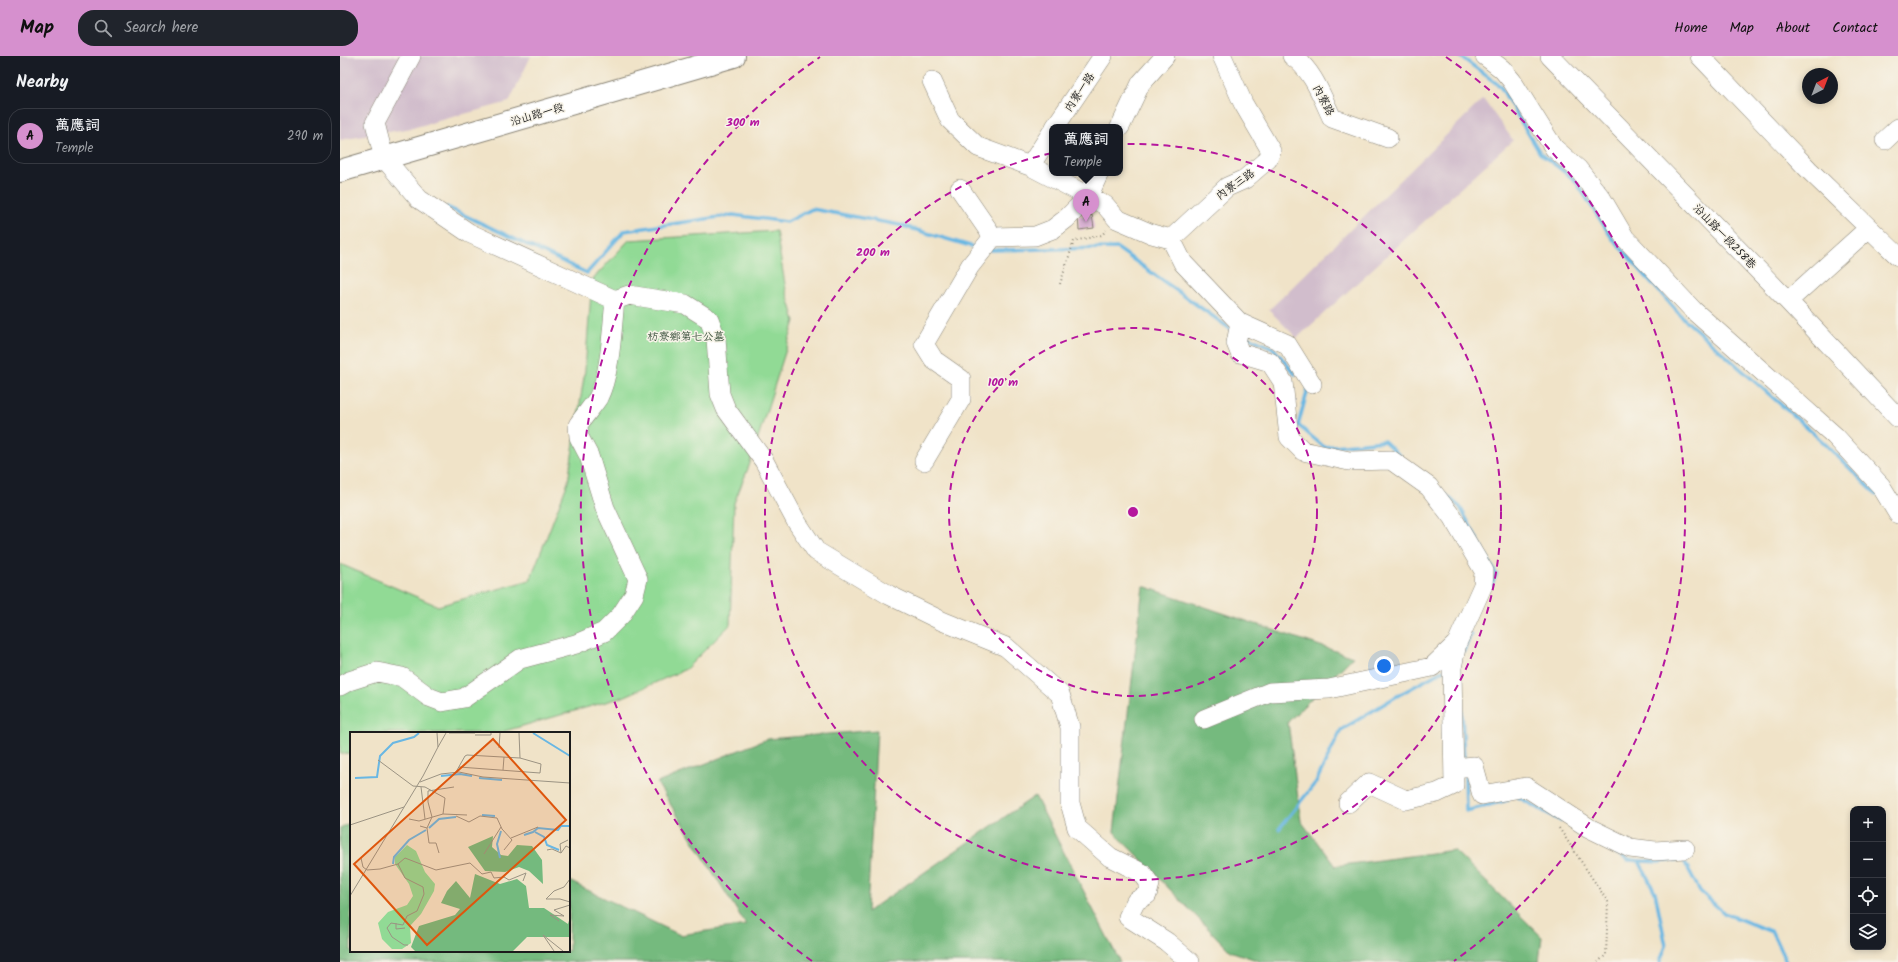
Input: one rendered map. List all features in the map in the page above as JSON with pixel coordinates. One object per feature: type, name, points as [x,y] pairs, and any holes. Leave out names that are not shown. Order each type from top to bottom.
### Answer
[{"type":"main road","name":"沿山路一段","points":[[340,171],[734,56]]},
{"type":"street","points":[[411,56],[375,123],[384,158],[419,199],[469,233],[615,300],[629,295],[685,304],[709,319],[716,338],[720,394],[726,409],[764,461],[796,521],[816,550],[889,595],[942,621],[1006,647],[1060,694],[1070,727],[1070,803],[1077,828],[1110,857],[1142,873],[1150,884],[1147,895],[1136,901],[1128,918],[1167,942],[1190,962]]},
{"type":"street","name":"內寮一路","points":[[1057,124],[1103,56]]},
{"type":"street","points":[[1121,124],[1141,83],[1165,56]]},
{"type":"street","name":"內寮三路","points":[[1170,239],[1226,187],[1245,179],[1268,159],[1271,151],[1243,103],[1222,56]]},
{"type":"street","points":[[1485,56],[1502,69],[1512,81],[1554,148],[1578,169],[1588,181],[1602,199],[1625,238],[1694,311],[1835,436],[1881,486],[1898,514]]},
{"type":"street","name":"沿山路一段258巷","points":[[1550,56],[1788,301],[1898,418]]},
{"type":"street","points":[[1700,56],[1808,170],[1898,256]]},
{"type":"street","name":"內寮路","points":[[1297,57],[1311,76],[1332,118],[1388,138]]},
{"type":"street","points":[[932,81],[950,120],[978,147],[1030,166],[1105,205],[1116,219],[1152,234],[1170,239],[1183,263],[1239,329],[1287,344],[1312,384]]},
{"type":"street","points":[[1030,166],[1049,137]]},
{"type":"street","points":[[924,461],[961,399],[961,380],[934,360],[924,344],[970,266],[992,239],[1035,236],[1053,229],[1066,219],[1088,197],[1098,176]]},
{"type":"street","points":[[960,189],[992,239]]},
{"type":"street","points":[[1788,301],[1869,228]]},
{"type":"street","points":[[340,686],[349,681],[378,672],[402,677],[429,697],[442,702],[464,698],[520,659],[576,644],[604,632],[621,615],[634,595],[638,579],[606,508],[589,456],[579,437],[578,426],[598,397],[604,379],[608,360],[615,300]]},
{"type":"street","points":[[1239,329],[1240,353],[1270,362],[1284,382],[1289,437],[1303,451],[1349,461],[1391,460],[1429,487],[1452,517],[1484,571],[1483,585],[1455,656],[1463,767],[1482,795],[1526,787],[1589,828],[1630,848],[1655,851],[1685,850]]},
{"type":"street","points":[[1204,719],[1270,692],[1329,689],[1432,667],[1455,656]]},
{"type":"street","points":[[1348,803],[1369,783],[1406,800],[1437,793],[1454,785],[1463,767]]},
{"type":"path","points":[[1060,284],[1074,241],[1102,235],[1116,219]]},
{"type":"path","points":[[1558,826],[1608,902],[1606,955],[1598,962]]},
{"type":"shaded area","points":[[340,56],[531,56],[509,102],[412,128],[340,140]]},
{"type":"shaded area","points":[[1483,99],[1513,140],[1297,338],[1269,310]]},
{"type":"green space","name":"枋寮鄉第七公墓","points":[[776,231],[786,290],[795,321],[749,466],[734,503],[730,625],[686,669],[623,697],[501,732],[350,732],[350,753],[340,754],[340,564],[438,606],[530,580],[568,482],[585,370],[592,280],[629,240]]},
{"type":"green space","points":[[1143,586],[1353,657],[1288,722],[1301,821],[1335,866],[1454,850],[1542,937],[1539,962],[1262,962],[1230,951],[1114,832]]},
{"type":"green space","points":[[877,730],[867,912],[1035,796],[1120,962],[340,962],[340,828],[350,823],[350,952],[570,952],[570,881],[680,935],[746,925],[657,783],[767,739]]},
{"type":"building","points":[[1092,215],[1094,228],[1079,230],[1078,216]]},
{"type":"waterway","points":[[1460,56],[1500,86],[1540,153],[1575,180],[1612,238],[1682,317],[1823,442],[1877,495]]},
{"type":"waterway","points":[[447,207],[587,273],[624,231],[733,215],[787,222],[812,209],[900,225],[977,248]]},
{"type":"waterway","points":[[991,250],[1117,248],[1232,330]]},
{"type":"waterway","points":[[1243,335],[1273,348],[1295,374]]},
{"type":"waterway","points":[[1308,389],[1298,425],[1324,447],[1384,441],[1400,456]]},
{"type":"waterway","points":[[1446,495],[1460,507],[1496,574],[1491,586]]},
{"type":"waterway","points":[[1464,651],[1471,634]]},
{"type":"waterway","points":[[1279,829],[1316,782],[1341,730],[1397,696],[1446,669]]},
{"type":"waterway","points":[[1462,712],[1464,762]]},
{"type":"waterway","points":[[1465,772],[1466,811],[1508,800]]},
{"type":"waterway","points":[[1518,797],[1561,821]]},
{"type":"waterway","points":[[1598,842],[1628,860],[1658,862],[1683,859],[1700,891],[1724,913],[1772,932],[1786,962]]},
{"type":"waterway","points":[[1639,861],[1655,892],[1666,946],[1660,962]]},
{"type":"place","name":"萬應詞","points":[[1086,222]]}]
